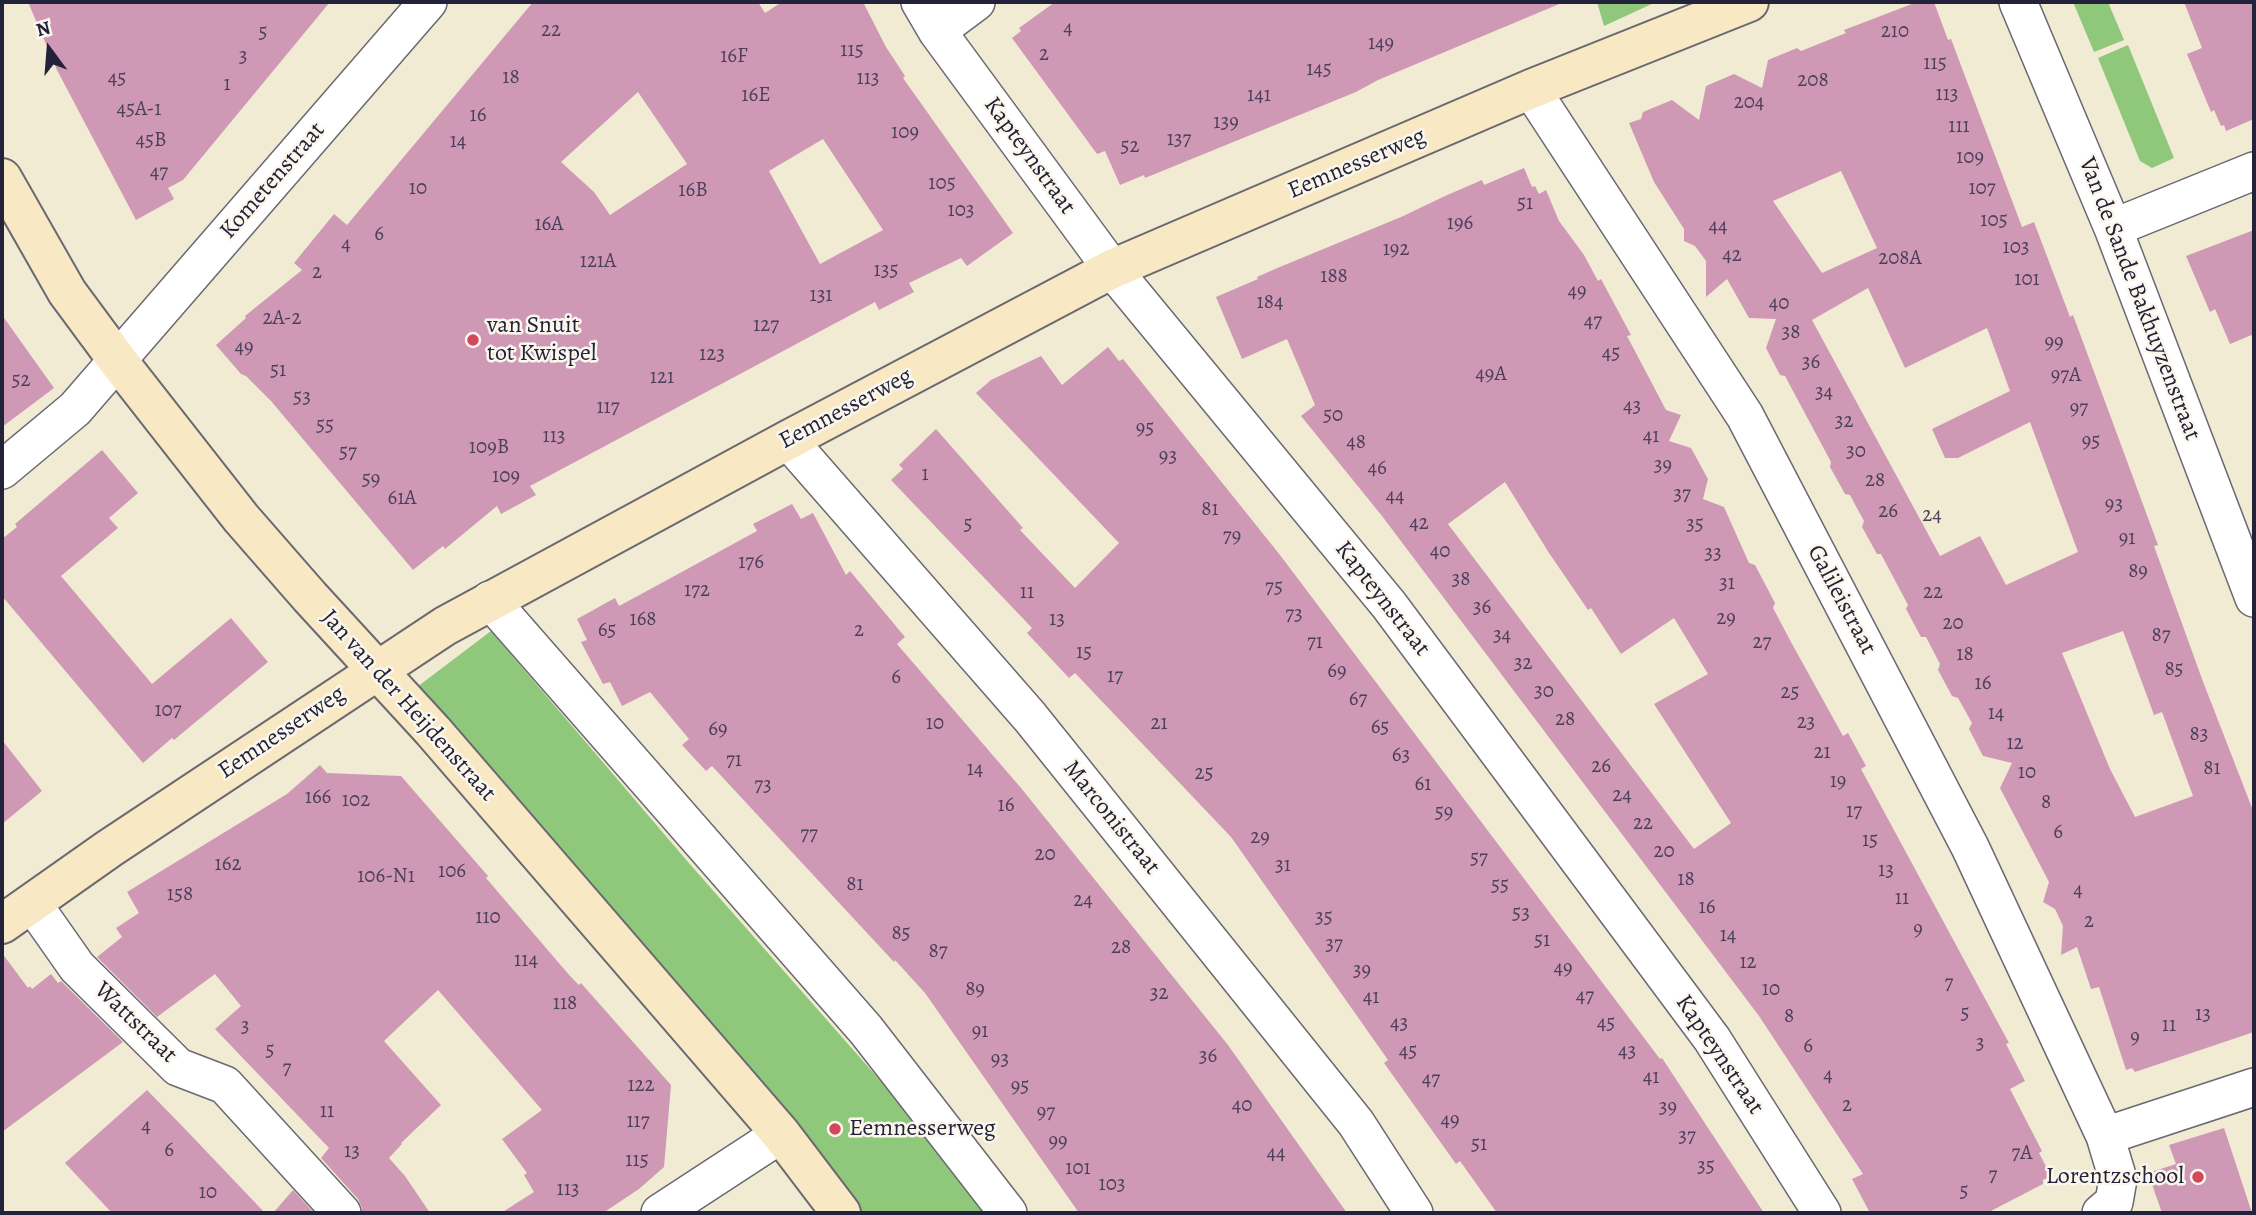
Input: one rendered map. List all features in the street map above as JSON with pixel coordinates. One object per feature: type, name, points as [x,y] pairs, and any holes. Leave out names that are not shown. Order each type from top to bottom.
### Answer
[{"type":"street","name":"Kometenstraat","points":[[2,470],[75,409],[428,2]]},
{"type":"street","points":[[928,16],[976,2]]},
{"type":"street","name":"Eemnesserweg","points":[[17,914],[110,848],[377,670],[489,600],[1112,269],[1531,89],[1748,2]]},
{"type":"street","name":"Van de Sande Bakhuyzenstraat","points":[[2018,2],[2113,228],[2254,598]]},
{"type":"street","name":"Kapteynstraat","points":[[928,16],[1112,269],[1389,605],[1712,1039],[1822,1213]]},
{"type":"street","name":"Galileistraat","points":[[1531,89],[1745,416],[1970,846],[2105,1136],[2118,1179],[2114,1202],[2101,1213]]},
{"type":"street","points":[[2113,228],[2254,171]]},
{"type":"street","name":"Jan van der Heijdenstraat","points":[[2,178],[67,292],[242,518],[433,730],[781,1134],[841,1213]]},
{"type":"street","name":"Marconistraat","points":[[788,440],[1030,717],[1356,1123],[1414,1213]]},
{"type":"street","points":[[489,600],[866,1030],[1008,1213]]},
{"type":"street","name":"Wattstraat","points":[[17,914],[77,967],[178,1067],[225,1085],[342,1213]]},
{"type":"street","points":[[2105,1136],[2254,1087]]},
{"type":"street","points":[[660,1213],[781,1134]]},
{"type":"green space","points":[[1597,2],[1656,2],[1604,26]]},
{"type":"green space","points":[[2073,2],[2108,2],[2124,40],[2094,52]]},
{"type":"green space","points":[[2128,45],[2174,158],[2152,168],[2140,161],[2098,58]]},
{"type":"green space","points":[[491,631],[993,1213],[863,1213],[838,1180],[417,687]]},
{"type":"building","points":[[28,2],[330,2],[183,180],[168,188],[174,199],[136,220],[57,70]]},
{"type":"building","points":[[533,2],[758,2],[765,13],[782,2],[863,2],[886,47],[905,76],[903,78],[1013,233],[967,266],[961,258],[909,283],[914,292],[879,310],[875,302],[530,486],[536,495],[501,514],[497,506],[445,549],[443,546],[413,570],[271,401],[241,374],[216,345],[246,318],[245,316],[302,270],[294,263],[334,214],[347,225]],"holes":[[[638,92],[687,164],[610,215],[594,192],[561,162]],[[823,139],[883,230],[820,264],[769,171]]]},
{"type":"building","points":[[1055,2],[1564,2],[1378,80],[1356,92],[1145,178],[1144,175],[1120,185],[1105,151],[1097,154],[1012,38],[1021,31],[1019,28]]},
{"type":"building","points":[[1917,2],[1934,2],[1948,40],[1951,39],[2022,227],[2034,222],[2070,317],[2073,315],[2158,545],[2154,546],[2202,679],[2254,813],[2254,1032],[2135,1072],[2132,1068],[2126,1070],[2099,987],[2091,989],[2077,947],[2061,955],[2063,926],[2055,909],[2043,902],[2049,882],[2000,788],[2012,763],[1983,756],[1969,729],[1972,723],[1958,698],[1952,696],[1938,670],[1940,664],[1926,637],[1921,637],[1906,609],[1908,605],[1881,554],[1877,554],[1862,527],[1864,521],[1830,467],[1831,462],[1785,376],[1780,375],[1766,348],[1776,319],[1749,318],[1727,279],[1706,297],[1706,261],[1695,246],[1684,241],[1684,229],[1654,182],[1629,123],[1641,119],[1643,112],[1672,100],[1699,120],[1706,86],[1734,74],[1762,88],[1768,60],[1797,48],[1801,51],[1846,33],[1844,30]],"holes":[[[1841,171],[1877,248],[1822,273],[1773,201]],[[1868,288],[1905,368],[1987,328],[2010,391],[1932,429],[1945,458],[1958,458],[2030,422],[2078,552],[2006,585],[1980,536],[1940,556],[1812,320]],[[2123,631],[2154,715],[2162,712],[2193,796],[2135,817],[2110,769],[2062,653]]]},
{"type":"building","points":[[2184,2],[2254,2],[2254,119],[2226,131],[2214,110],[2211,112],[2187,54],[2202,48]]},
{"type":"building","points":[[1524,168],[1532,187],[1535,186],[1539,194],[1546,190],[1559,221],[1584,255],[1598,281],[1601,279],[1666,410],[1681,415],[1669,441],[1691,448],[1708,479],[1703,499],[1724,507],[1749,563],[1755,565],[1775,603],[1773,608],[1791,642],[1843,736],[1848,733],[1866,766],[1861,769],[2009,1043],[2006,1044],[2025,1081],[2010,1089],[2042,1151],[2039,1153],[2051,1176],[2043,1180],[2043,1184],[1987,1213],[1870,1213],[1852,1179],[1863,1174],[1759,1016],[1382,516],[1301,416],[1315,405],[1287,339],[1242,359],[1216,297],[1482,180],[1484,185]],"holes":[[[1505,482],[1588,610],[1591,608],[1621,654],[1674,618],[1708,674],[1654,704],[1731,823],[1694,849],[1448,524]]]},
{"type":"building","points":[[2254,230],[2254,334],[2230,344],[2215,309],[2210,312],[2186,256]]},
{"type":"building","points":[[2,315],[54,388],[2,427]]},
{"type":"building","points":[[1108,347],[1119,361],[1123,359],[1280,555],[1660,1059],[1662,1058],[1764,1213],[1497,1213],[1460,1161],[1456,1164],[1384,1063],[1388,1060],[1231,837],[1075,673],[1069,678],[1027,633],[1032,628],[891,480],[903,469],[899,465],[936,429],[1023,528],[1020,530],[1075,588],[1119,543],[976,393],[991,380],[1041,356],[1062,385]]},
{"type":"building","points":[[102,450],[138,493],[109,518],[118,528],[61,576],[152,684],[231,618],[268,662],[143,763],[2,596],[2,539],[17,527],[15,524]]},
{"type":"building","points":[[792,504],[801,519],[813,513],[846,575],[850,571],[905,637],[897,644],[1021,788],[1228,1045],[1347,1213],[1079,1213],[925,993],[712,766],[706,771],[682,745],[689,739],[650,692],[622,706],[610,682],[603,684],[581,642],[587,640],[577,619],[615,598],[619,606],[757,531],[753,524]]},
{"type":"building","points":[[2,740],[42,791],[2,824]]},
{"type":"building","points":[[320,765],[327,773],[401,776],[570,976],[579,985],[581,983],[671,1085],[664,1167],[639,1189],[603,1213],[501,1213],[534,1192],[524,1175],[527,1173],[502,1139],[542,1110],[438,990],[384,1041],[441,1105],[389,1158],[430,1213],[362,1213],[358,1199],[321,1158],[329,1148],[215,1029],[241,1006],[215,974],[157,1017],[97,957],[122,937],[116,928],[139,913],[127,892],[287,794]]},
{"type":"building","points":[[2,953],[28,988],[30,986],[32,989],[51,974],[123,1042],[2,1132]]},
{"type":"building","points":[[147,1090],[265,1213],[112,1213],[65,1163]]},
{"type":"building","points":[[2224,1128],[2252,1213],[2162,1213],[2148,1173],[2176,1164],[2169,1145]]},
{"type":"building","points":[[293,1190],[314,1213],[273,1213]]},
{"type":"place","name":"van Snuit tot Kwispel","points":[[473,340]]},
{"type":"place","name":"Eemnesserweg","points":[[835,1129]]},
{"type":"place","name":"Lorentzschool","points":[[2198,1177]]}]
